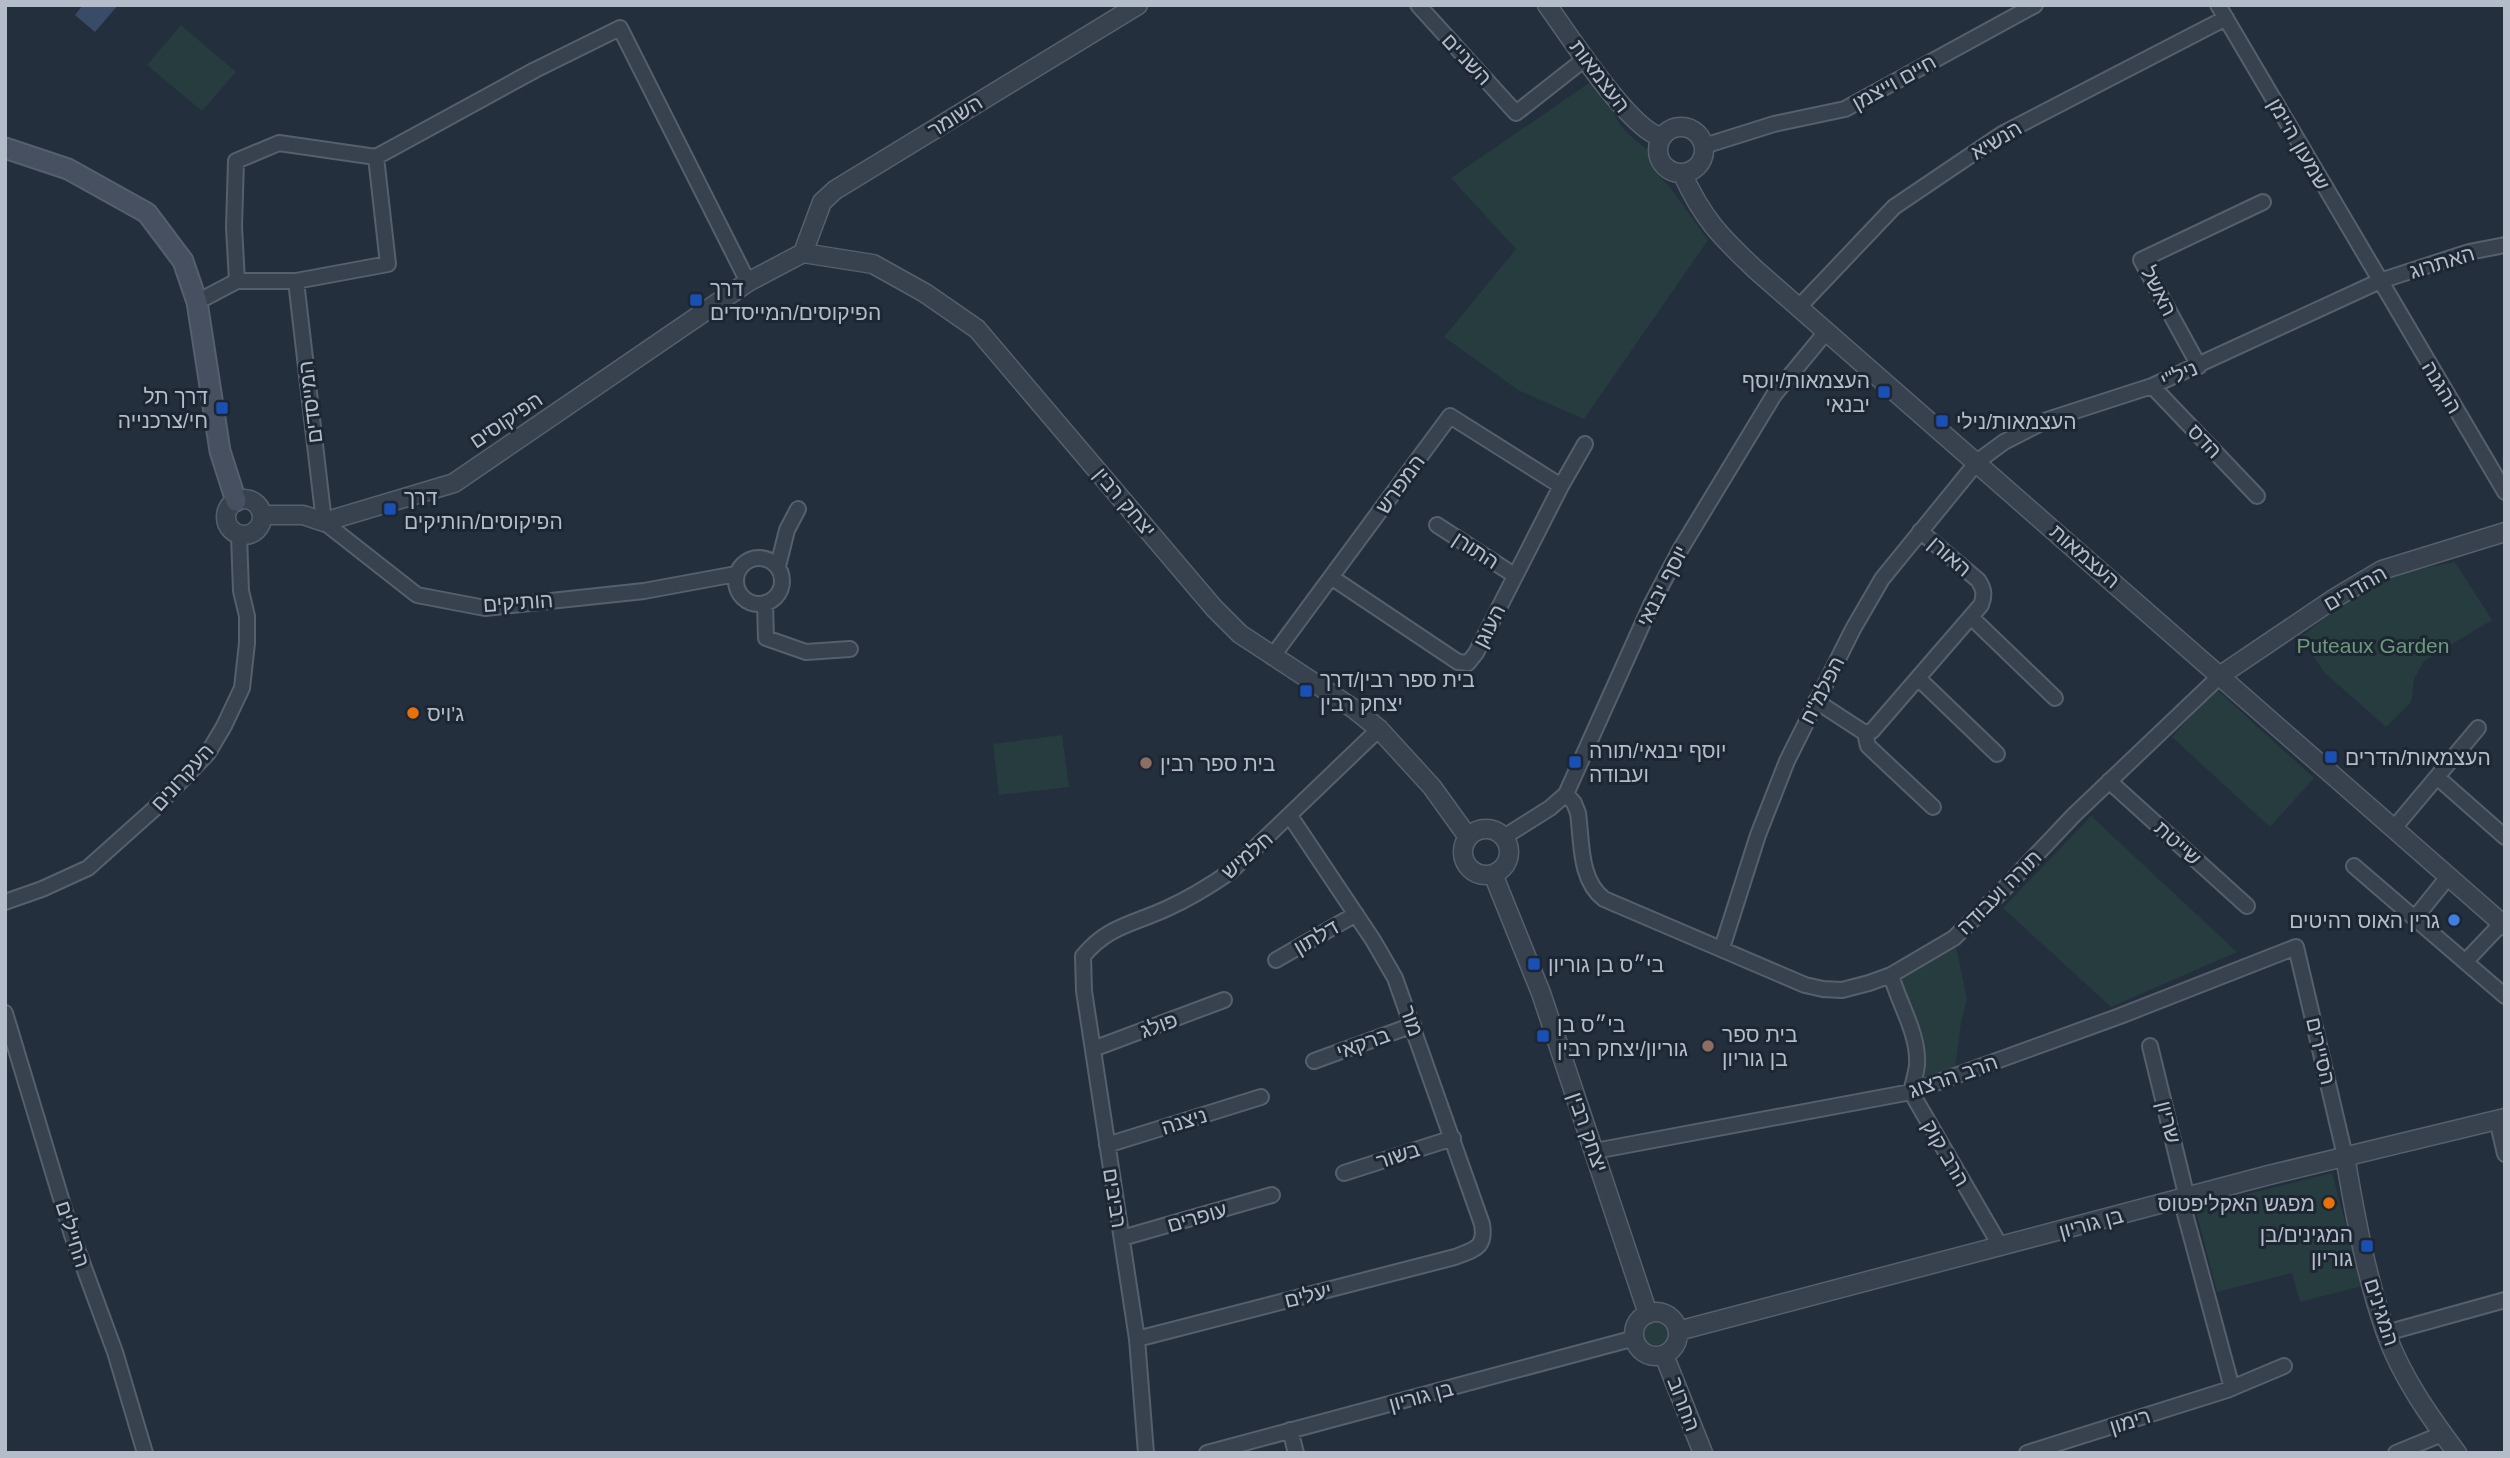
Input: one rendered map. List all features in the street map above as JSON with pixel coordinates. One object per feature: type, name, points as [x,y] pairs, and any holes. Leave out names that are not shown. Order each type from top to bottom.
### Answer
[{"type":"main road","points":[[5,148],[68,169],[147,214],[183,261],[197,302],[220,451],[236,501]]},
{"type":"street","name":"השומר","points":[[803,253],[822,202],[835,190],[1138,5]]},
{"type":"street","name":"השניים","points":[[1418,5],[1516,113],[1586,58]]},
{"type":"street","name":"העצמאות","points":[[1547,5],[1638,124],[1653,135],[1661,137]]},
{"type":"street","name":"חיים וייצמן","points":[[1704,146],[1774,124],[1845,109],[2035,5]]},
{"type":"street","name":"שמעון היימן","points":[[2222,12],[2380,281]]},
{"type":"street","name":"הנשיא","points":[[1799,307],[1894,207],[2002,134],[2222,12]]},
{"type":"street","points":[[237,281],[234,227],[236,161],[279,144],[376,157],[535,70],[620,28],[748,282],[803,253]]},
{"type":"street","points":[[1685,127],[1698,134],[1704,146],[1701,161],[1696,167],[1682,173],[1668,170],[1659,159],[1657,151],[1661,137],[1672,128],[1685,127]]},
{"type":"street","points":[[197,302],[237,281],[296,281],[388,264],[376,157]]},
{"type":"street","name":"העצמאות","points":[[1682,173],[1699,208],[1719,235],[1826,332],[1978,461],[2503,925]]},
{"type":"street","name":"האשל","points":[[2200,366],[2141,260],[2263,202]]},
{"type":"street","name":"האתרוג","points":[[2380,281],[2469,252],[2505,245]]},
{"type":"street","name":"יצחק רבין","points":[[803,253],[873,264],[925,293],[977,329],[1214,608],[1240,634],[1354,709],[1379,729],[1432,786],[1468,837]]},
{"type":"street","name":"המייסדים","points":[[296,281],[324,522]]},
{"type":"street","name":"ניל\"י","points":[[1978,461],[2004,442],[2047,420],[2152,386],[2200,366],[2380,281]]},
{"type":"street","name":"ההגנה","points":[[2380,281],[2505,492]]},
{"type":"street","name":"הפיקוסים","points":[[262,515],[303,515],[324,522],[454,483],[748,282]]},
{"type":"street","name":"יוסף יבנאי","points":[[1504,837],[1550,808],[1566,794],[1651,604],[1686,539],[1774,395],[1826,332]]},
{"type":"street","name":"הדס","points":[[2152,386],[2257,496]]},
{"type":"street","name":"המפרש","points":[[1272,657],[1450,416],[1561,486]]},
{"type":"street","name":"העוגן","points":[[1331,577],[1458,662],[1468,663],[1476,653],[1514,575],[1586,444]]},
{"type":"street","name":"הפלמ\"ח","points":[[1722,948],[1758,835],[1787,761],[1815,701],[1882,579],[1978,461]]},
{"type":"street","points":[[251,500],[259,507],[262,515],[262,522],[255,532],[246,536],[230,530],[226,517],[228,508],[236,501],[251,500]]},
{"type":"street","points":[[778,566],[787,530],[798,509]]},
{"type":"street","name":"הותיקים","points":[[324,522],[417,595],[485,607],[644,591],[736,574]]},
{"type":"street","name":"התורן","points":[[1437,525],[1514,575]]},
{"type":"street","name":"האורן","points":[[1865,733],[1872,731],[1982,605],[1984,588],[1978,580],[1920,531]]},
{"type":"street","name":"ההדרים","points":[[2221,675],[2382,569],[2505,532]]},
{"type":"street","name":"העקרונים","points":[[5,902],[88,868],[154,809],[208,753],[225,726],[242,688],[247,615],[241,591],[239,535]]},
{"type":"street","points":[[751,558],[766,558],[778,566],[781,588],[778,595],[765,603],[751,603],[740,594],[735,581],[736,574],[745,562],[751,558]]},
{"type":"street","points":[[765,603],[766,638],[806,652],[849,649]]},
{"type":"street","points":[[1972,618],[2055,698]]},
{"type":"street","name":"תורה ועבודה","points":[[1566,794],[1578,813],[1587,879],[1594,891],[1604,899],[1805,985],[1842,990],[1891,975],[1954,938],[2109,781],[2221,675]]},
{"type":"street","points":[[1919,679],[1997,754]]},
{"type":"street","points":[[1815,701],[1865,733],[1868,746],[1933,807]]},
{"type":"street","points":[[2394,828],[2478,728]]},
{"type":"street","name":"חלמיש","points":[[1091,946],[1101,936],[1209,887],[1230,872],[1379,729]]},
{"type":"street","points":[[2437,778],[2505,837]]},
{"type":"street","name":"שייטת","points":[[2109,781],[2247,906]]},
{"type":"street","name":"מור","points":[[1290,816],[1395,978],[1482,1224],[1484,1237],[1478,1247]]},
{"type":"street","points":[[1486,828],[1499,832],[1504,837],[1508,843],[1509,858],[1500,870],[1485,875],[1470,868],[1463,853],[1468,837],[1479,829],[1486,828]]},
{"type":"street","points":[[2354,866],[2505,996]]},
{"type":"street","name":"יצחק רבין","points":[[1493,874],[1541,993],[1648,1314]]},
{"type":"street","points":[[2415,918],[2448,877]]},
{"type":"street","name":"דלתון","points":[[1276,960],[1356,914]]},
{"type":"street","points":[[2466,961],[2503,925]]},
{"type":"street","name":"רביבים","points":[[1091,946],[1083,956],[1082,967],[1137,1339],[1146,1453]]},
{"type":"street","name":"הרב הרצוג","points":[[1595,1151],[1911,1092],[2120,1016],[2296,947]]},
{"type":"street","name":"הסיירים","points":[[2296,947],[2345,1156]]},
{"type":"street","points":[[1891,975],[1914,1041],[1917,1064],[1911,1092]]},
{"type":"street","name":"פולג","points":[[1093,1049],[1224,1000]]},
{"type":"street","name":"החיילים","points":[[5,1013],[72,1235],[115,1352],[145,1453]]},
{"type":"street","name":"ברקאי","points":[[1314,1061],[1413,1025]]},
{"type":"street","name":"שריון","points":[[2150,1046],[2184,1198]]},
{"type":"street","name":"הרב קוק","points":[[1911,1092],[2001,1247]]},
{"type":"street","name":"ניצנה","points":[[1107,1145],[1261,1097]]},
{"type":"street","points":[[2501,1119],[2505,1154]]},
{"type":"street","name":"בן גוריון","points":[[1678,1331],[2345,1156],[2501,1119]]},
{"type":"street","name":"בשור","points":[[1344,1173],[1452,1138]]},
{"type":"street","name":"המגינים","points":[[2345,1156],[2355,1219],[2386,1333],[2410,1383],[2457,1453]]},
{"type":"street","name":"עופרים","points":[[1122,1238],[1272,1195]]},
{"type":"street","points":[[2184,1198],[2232,1388]]},
{"type":"street","name":"יעלים","points":[[1137,1339],[1455,1258],[1478,1247]]},
{"type":"street","points":[[2386,1333],[2505,1300]]},
{"type":"street","points":[[1656,1313],[1670,1318],[1678,1331],[1674,1348],[1664,1355],[1649,1355],[1642,1351],[1635,1339],[1637,1324],[1648,1314],[1656,1313]]},
{"type":"street","name":"בן גוריון","points":[[1207,1453],[1635,1339]]},
{"type":"street","name":"החרוב","points":[[1664,1355],[1703,1453]]},
{"type":"street","name":"רימון","points":[[2027,1453],[2232,1388],[2284,1366]]},
{"type":"street","points":[[1290,1430],[1296,1453]]},
{"type":"street","points":[[2396,1453],[2442,1434]]},
{"type":"green space","points":[[181,25],[236,72],[202,111],[147,65]]},
{"type":"green space","points":[[1589,83],[1604,96],[1626,131],[1649,151],[1655,172],[1669,186],[1708,240],[1584,419],[1518,390],[1444,337],[1516,249],[1451,178]]},
{"type":"green space","name":"Puteaux Garden","points":[[2455,562],[2492,620],[2424,661],[2414,679],[2411,702],[2386,727],[2324,672],[2301,637],[2374,578]]},
{"type":"green space","points":[[2216,689],[2314,778],[2270,827],[2172,737]]},
{"type":"green space","points":[[1062,735],[1069,787],[999,795],[993,744]]},
{"type":"green space","points":[[2091,816],[2237,952],[2111,1007],[2003,908]]},
{"type":"green space","points":[[1954,938],[1967,999],[1961,1022],[1954,1078],[1911,1092],[1917,1064],[1891,975]]},
{"type":"green space","points":[[2332,1173],[2362,1286],[2300,1302],[2292,1273],[2217,1292],[2195,1207]]},
{"type":"green space","points":[[1655,1319],[1667,1323],[1671,1335],[1667,1347],[1655,1351],[1643,1347],[1639,1335],[1643,1323]]},
{"type":"water","points":[[83,5],[118,5],[95,32],[75,15]]},
{"type":"place","name":"דרך הפיקוסים/המייסדים","points":[[696,300]]},
{"type":"place","name":"העצמאות/יוסף יבנאי","points":[[1884,392]]},
{"type":"place","name":"דרך תל חי/צרכנייה","points":[[222,408]]},
{"type":"place","name":"העצמאות/נילי","points":[[1942,421]]},
{"type":"place","name":"דרך הפיקוסים/הותיקים","points":[[390,509]]},
{"type":"place","name":"בית ספר רבין/דרך יצחק רבין","points":[[1306,691]]},
{"type":"place","name":"ג'ויס","points":[[413,713]]},
{"type":"place","name":"העצמאות/הדרים","points":[[2331,757]]},
{"type":"place","name":"יוסף יבנאי/תורה ועבודה","points":[[1575,762]]},
{"type":"place","name":"בית ספר רבין","points":[[1146,763]]},
{"type":"place","name":"גרין האוס רהיטים","points":[[2454,920]]},
{"type":"place","name":"בי״ס בן גוריון","points":[[1534,964]]},
{"type":"place","name":"בי״ס בן גוריון/יצחק רבין","points":[[1543,1036]]},
{"type":"place","name":"בית ספר בן גוריון","points":[[1708,1046]]},
{"type":"place","name":"מפגש האקליפטוס","points":[[2329,1203]]},
{"type":"place","name":"המגינים/בן גוריון","points":[[2367,1246]]}]
